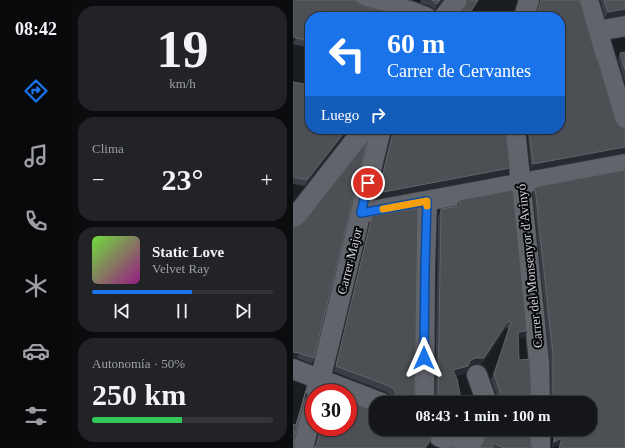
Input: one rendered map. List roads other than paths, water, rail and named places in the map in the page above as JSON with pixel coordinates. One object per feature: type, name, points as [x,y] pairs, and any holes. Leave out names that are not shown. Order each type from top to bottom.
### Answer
[{"type":"street","points":[[363,0],[414,11]]},
{"type":"street","points":[[448,12],[457,0]]},
{"type":"street","points":[[525,12],[529,0]]},
{"type":"street","points":[[588,0],[625,123]]},
{"type":"street","points":[[598,31],[625,26]]},
{"type":"street","points":[[293,220],[360,134]]},
{"type":"street","name":"Carrer Major","points":[[318,384],[380,134]]},
{"type":"street","name":"Carrer del Monsenyor d'Avinyó","points":[[516,134],[539,362],[540,396]]},
{"type":"street","points":[[361,213],[625,164]]},
{"type":"street","points":[[424,396],[427,201]]},
{"type":"street","points":[[293,369],[315,384]]},
{"type":"street","points":[[477,375],[484,396]]},
{"type":"street","points":[[357,396],[369,400]]},
{"type":"street","points":[[303,448],[306,436]]},
{"type":"street","points":[[436,438],[469,448],[474,436]]},
{"type":"street","points":[[540,436],[540,448]]}]
